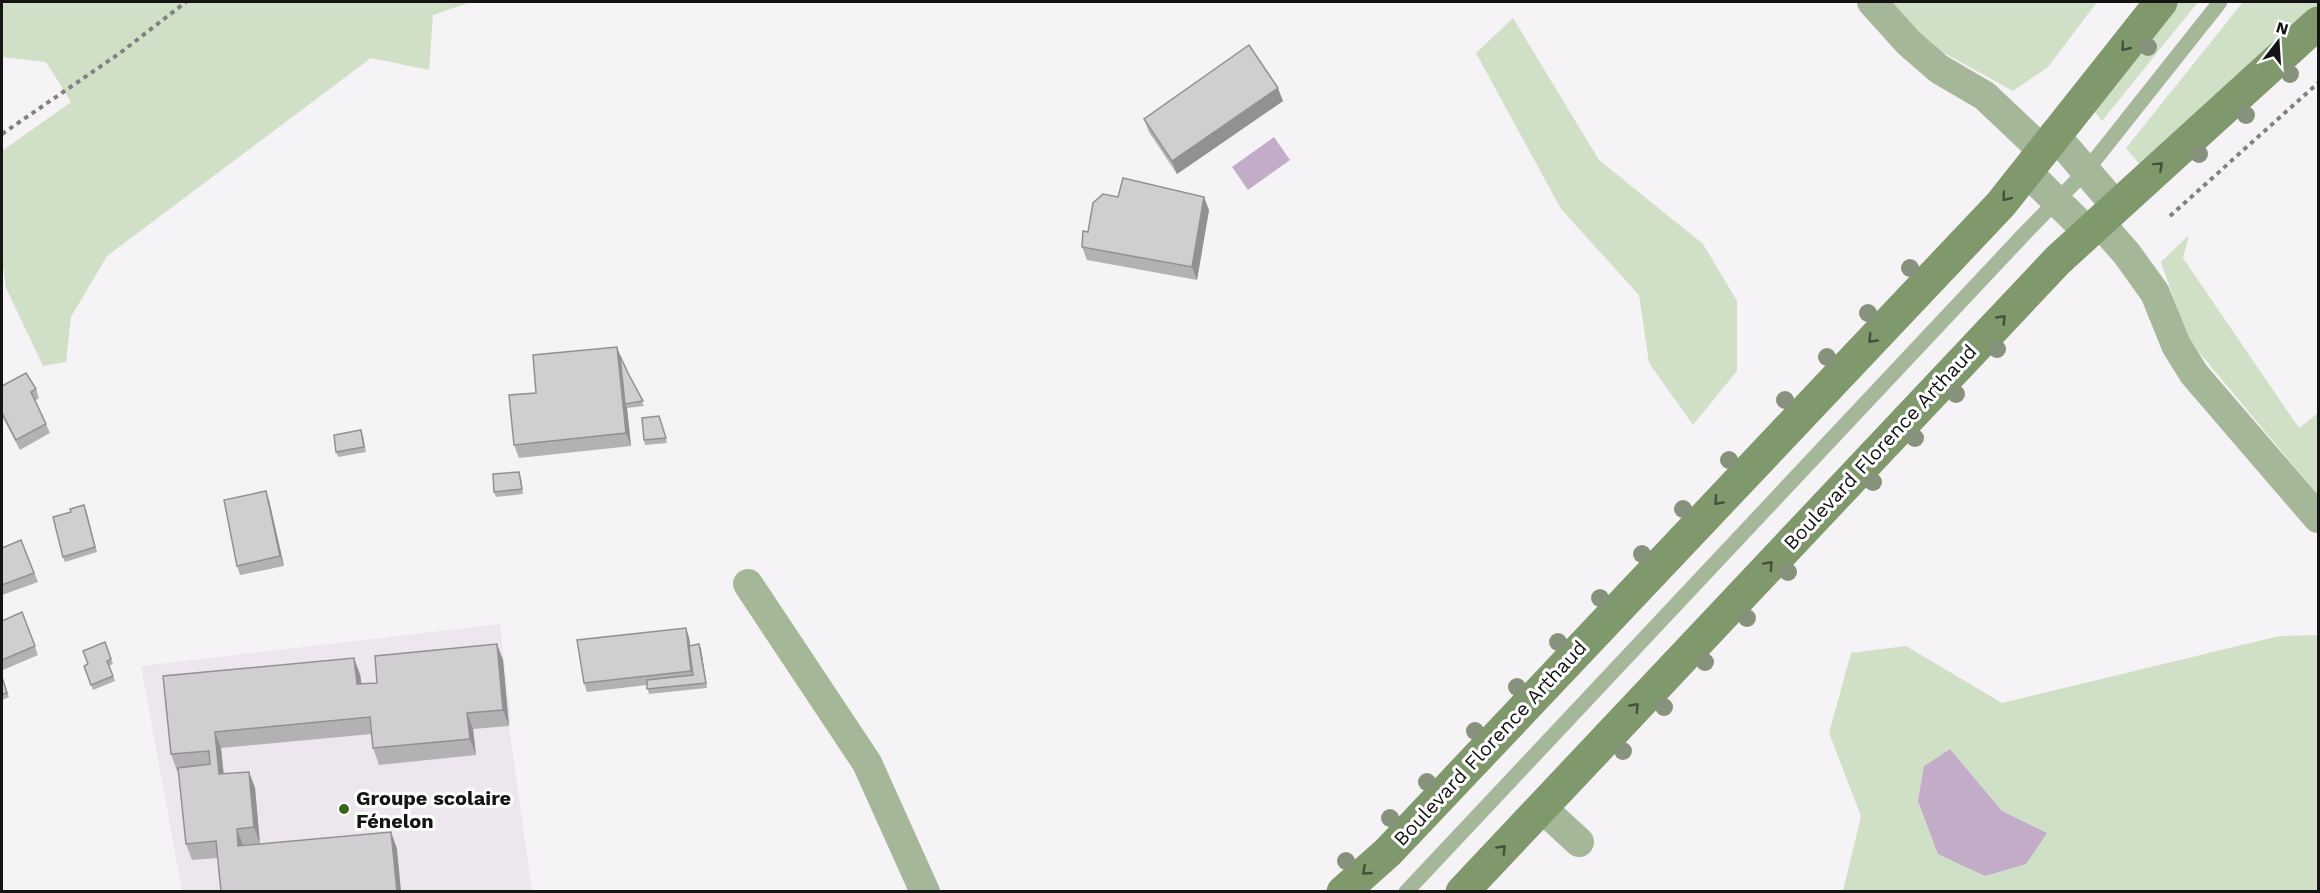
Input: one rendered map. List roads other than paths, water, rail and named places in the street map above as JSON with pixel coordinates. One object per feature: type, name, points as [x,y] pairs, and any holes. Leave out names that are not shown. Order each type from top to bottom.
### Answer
[{"type":"street","points":[[1872,2],[1909,43],[1939,69],[1985,96],[2041,152],[2086,171],[2102,220],[2155,293],[2176,345],[2194,374],[2319,519]]},
{"type":"street","name":"Boulevard Florence Arthaud","points":[[1343,891],[1388,852],[2001,204],[2161,2]]},
{"type":"street","name":"Boulevard Florence Arthaud","points":[[1462,891],[2058,260],[2319,23]]},
{"type":"street","points":[[2041,152],[2057,200],[2102,220]]},
{"type":"street","points":[[748,584],[867,763],[925,891]]},
{"type":"street","points":[[1541,807],[1579,842]]},
{"type":"lane","name":"Boulevard Florence Arthaud","points":[[1406,891],[2086,171],[2220,2]]},
{"type":"place","name":"Groupe scolaire Fénelon","points":[[344,809]]}]
